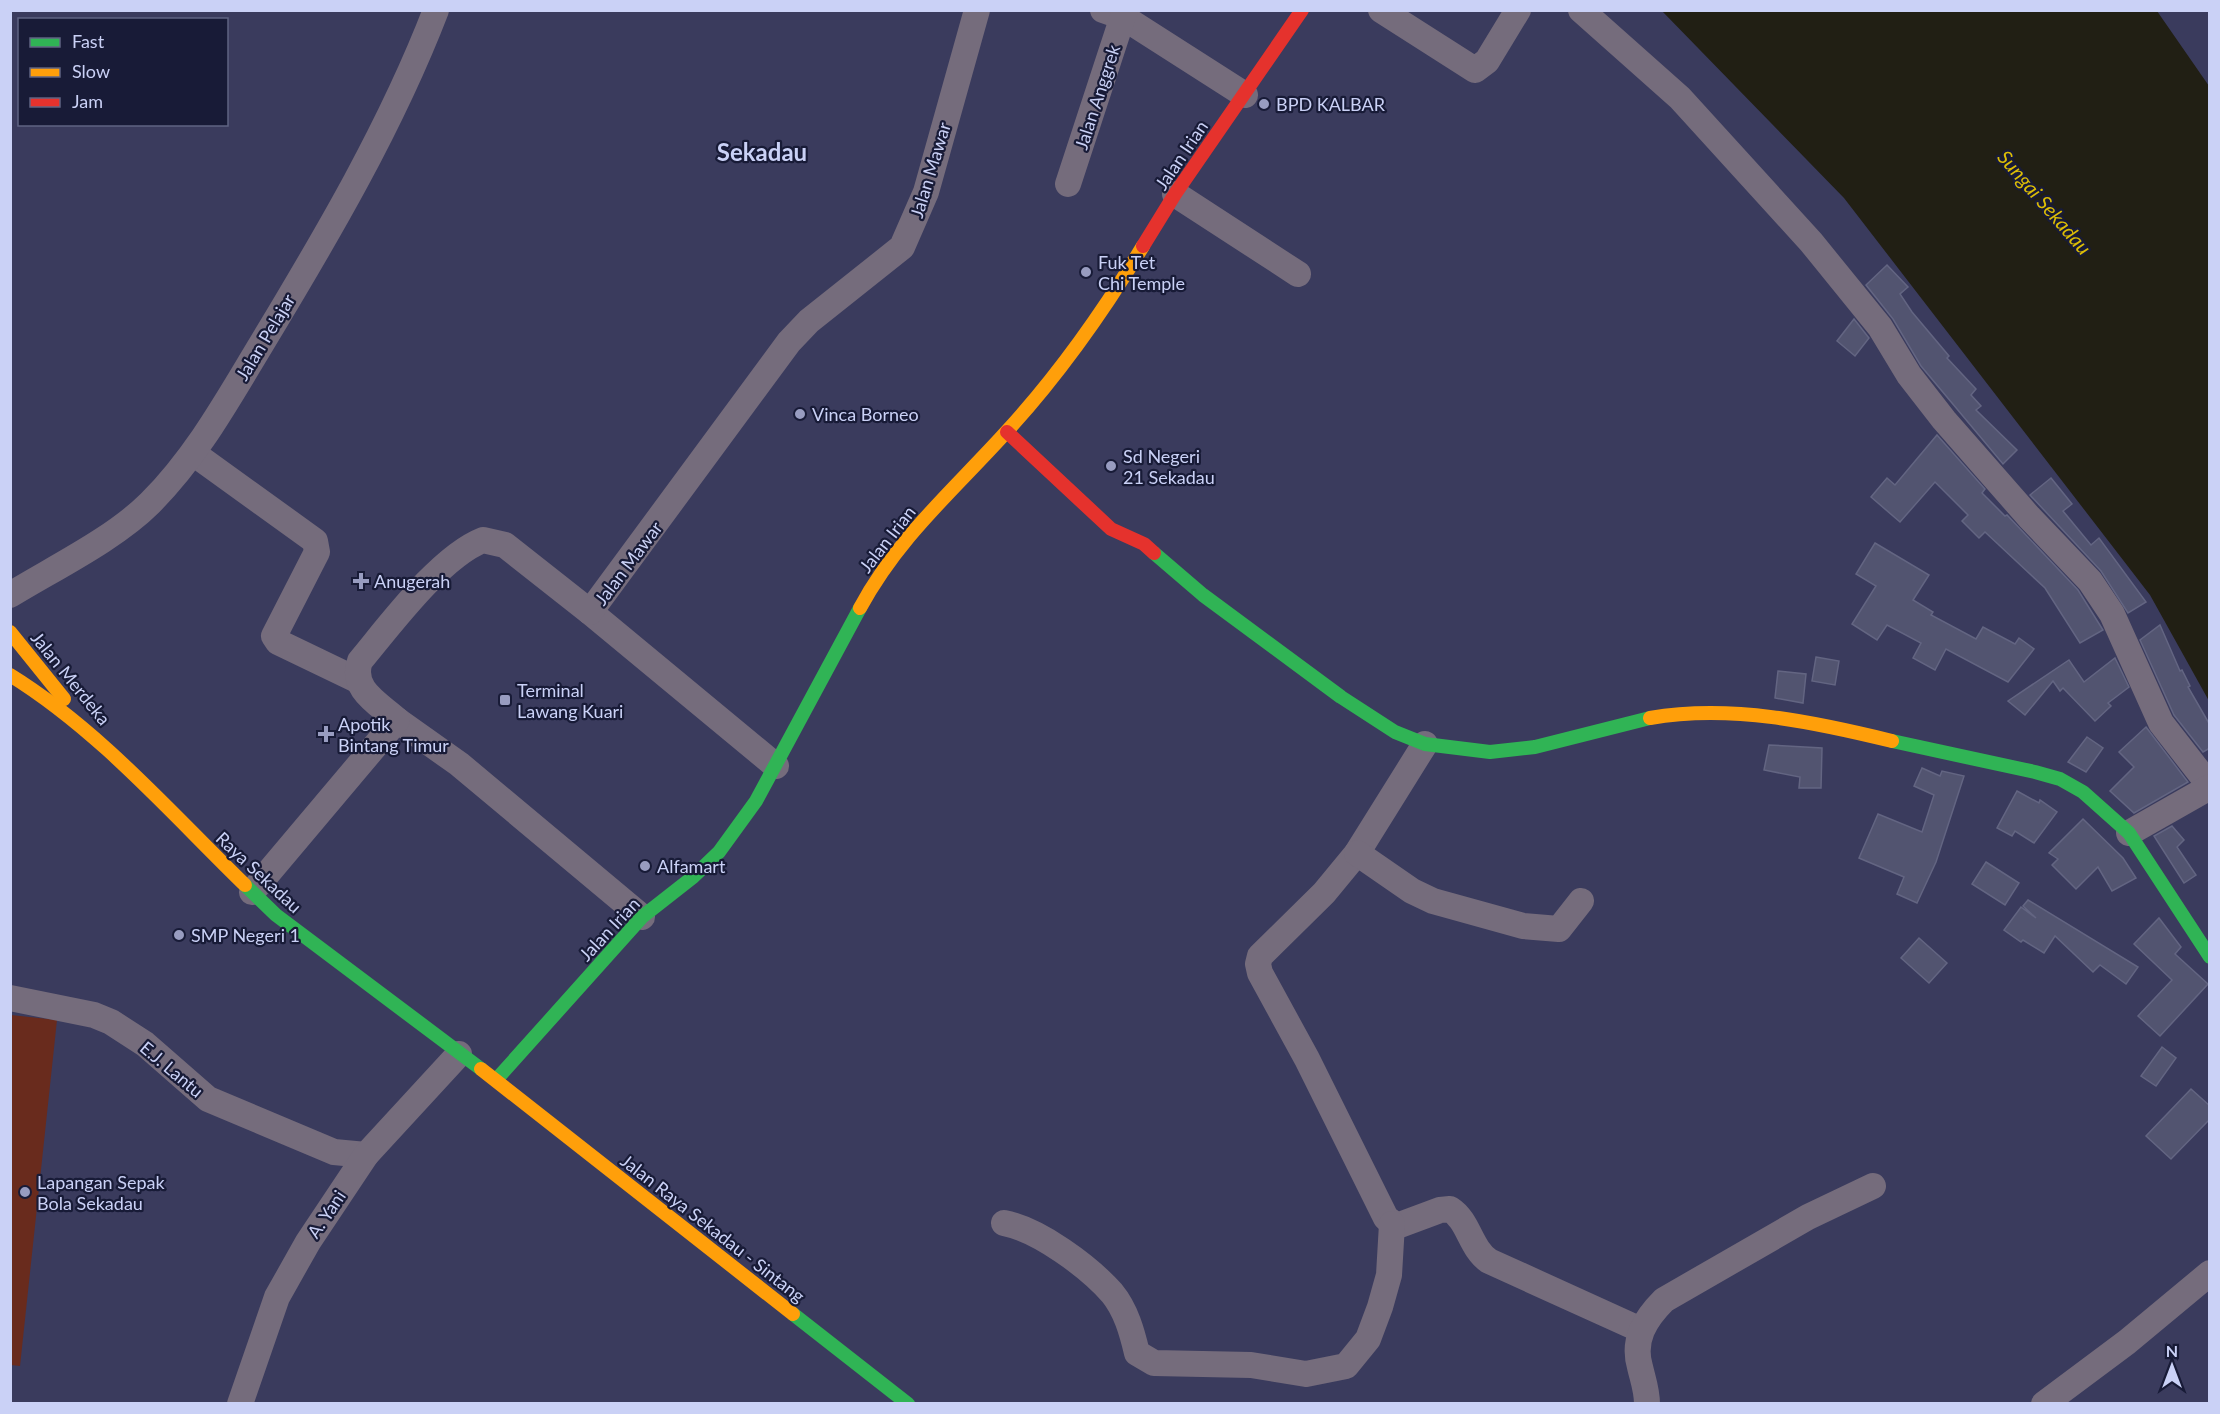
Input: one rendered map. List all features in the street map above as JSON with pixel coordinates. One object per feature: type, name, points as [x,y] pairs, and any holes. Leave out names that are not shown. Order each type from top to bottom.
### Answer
[{"type":"main road","name":"Jalan Irian","points":[[496,1080],[642,917],[693,877],[719,852],[756,801],[885,565],[908,535],[1007,432],[1052,381],[1101,315],[1175,194],[1302,10]]},
{"type":"main road","points":[[1007,432],[1111,529],[1144,544],[1203,595],[1341,697],[1395,732],[1425,744],[1490,752],[1535,747],[1642,719],[1677,713],[1774,717],[1830,726],[2060,780],[2083,792],[2129,833],[2210,957]]},
{"type":"main road","name":"Jalan Merdeka","points":[[10,632],[103,747]]},
{"type":"main road","name":"Raya Sekadau","points":[[10,675],[32,688],[103,747],[276,915],[496,1080]]},
{"type":"main road","name":"Jalan Raya Sekadau - Sintang","points":[[496,1080],[908,1404]]},
{"type":"street","name":"Jalan Pelajar","points":[[10,595],[128,521],[149,504],[193,453],[312,261],[398,102],[436,10]]},
{"type":"street","name":"Jalan Mawar","points":[[357,680],[356,672],[360,661],[404,609],[458,554],[483,540],[505,545],[590,612],[789,342],[809,321],[902,248],[926,192],[977,10]]},
{"type":"street","points":[[1381,10],[1475,70],[1487,61],[1518,10]]},
{"type":"street","points":[[1581,10],[1680,98],[1789,218],[1880,327],[1909,375],[1944,420],[2090,581],[2112,615],[2161,723],[2210,786],[2129,833]]},
{"type":"street","points":[[1117,12],[1245,95]]},
{"type":"street","name":"Jalan Anggrek","points":[[1068,184],[1117,12]]},
{"type":"street","points":[[1175,194],[1298,274]]},
{"type":"street","points":[[193,453],[315,540],[317,552],[274,636],[278,642],[357,680],[397,720],[459,764],[642,917]]},
{"type":"street","points":[[590,612],[776,766]]},
{"type":"street","points":[[252,892],[397,720]]},
{"type":"street","points":[[1425,744],[1357,853],[1324,893],[1260,956],[1258,964],[1386,1218],[1392,1224],[1406,1224],[1440,1210],[1450,1209],[1457,1214],[1479,1254],[1489,1261],[1641,1330]]},
{"type":"street","points":[[1357,853],[1422,896],[1523,926],[1559,929],[1581,901]]},
{"type":"street","name":"E.J. Lantu","points":[[10,998],[94,1015],[111,1022],[145,1044],[208,1099],[334,1152],[366,1155]]},
{"type":"street","name":"A. Yani","points":[[240,1404],[277,1297],[308,1242],[366,1155],[459,1054]]},
{"type":"street","points":[[1647,1404],[1646,1384],[1636,1354],[1641,1330],[1650,1314],[1677,1292],[1808,1217],[1873,1186]]},
{"type":"street","points":[[1004,1222],[1023,1226],[1061,1250],[1112,1294],[1131,1324],[1137,1353],[1154,1363],[1251,1365],[1306,1374],[1346,1366],[1368,1339],[1389,1275],[1392,1224]]},
{"type":"street","points":[[2044,1404],[2127,1342],[2210,1273]]},
{"type":"shaded area","name":"Lapangan Sepak Bola Sekadau","points":[[11,1015],[57,1020],[20,1366],[11,1365]]},
{"type":"water","name":"Sungai Sekadau","points":[[1662,11],[2157,11],[2209,86],[2209,701],[2150,595],[1844,198]]},
{"type":"building","points":[[1887,265],[1908,287],[1900,294],[1912,312],[1949,356],[1947,358],[1976,389],[1971,395],[1981,406],[1976,410],[2017,450],[2003,464],[1921,366],[1893,319],[1866,285]]},
{"type":"building","points":[[1854,319],[1869,338],[1855,356],[1837,341]]},
{"type":"building","points":[[1937,435],[1985,489],[1982,493],[2005,516],[2007,515],[2078,590],[2103,630],[2080,643],[2045,588],[1985,532],[1979,538],[1962,521],[1968,515],[1935,482],[1900,522],[1871,497],[1887,478],[1895,485]]},
{"type":"building","points":[[2051,478],[2072,504],[2063,511],[2091,545],[2099,538],[2146,602],[2128,613],[2101,571],[2030,495]]},
{"type":"building","points":[[1875,543],[1929,575],[1913,600],[1933,612],[1931,615],[1976,639],[1983,627],[2015,644],[2019,638],[2034,649],[2008,682],[1946,649],[1935,670],[1913,658],[1921,643],[1887,625],[1877,640],[1852,624],[1876,586],[1856,574]]},
{"type":"building","points":[[2160,625],[2180,671],[2182,670],[2190,686],[2188,687],[2210,725],[2210,748],[2203,752],[2174,715],[2140,640]]},
{"type":"building","points":[[1816,657],[1839,661],[1835,685],[1812,681]]},
{"type":"building","points":[[2115,658],[2129,687],[2108,703],[2111,706],[2095,721],[2063,688],[2060,691],[2053,681],[2025,715],[2008,701],[2069,660],[2084,682]]},
{"type":"building","points":[[1778,671],[1806,674],[1803,703],[1775,698]]},
{"type":"building","points":[[2146,727],[2188,782],[2134,813],[2110,791],[2134,767],[2119,752]]},
{"type":"building","points":[[2087,737],[2103,748],[2086,772],[2068,762]]},
{"type":"building","points":[[1769,745],[1822,748],[1821,788],[1799,788],[1800,777],[1764,770]]},
{"type":"building","points":[[1922,768],[1940,776],[1942,771],[1964,776],[1936,862],[1917,903],[1897,894],[1904,877],[1859,858],[1878,814],[1922,832],[1934,795],[1914,786]]},
{"type":"building","points":[[2017,791],[2039,803],[2040,800],[2057,812],[2034,843],[2015,831],[2012,836],[1997,828]]},
{"type":"building","points":[[2083,819],[2123,858],[2136,878],[2112,891],[2098,867],[2076,889],[2052,865],[2058,859],[2049,853]]},
{"type":"building","points":[[2172,826],[2184,840],[2177,847],[2196,875],[2184,883],[2154,836]]},
{"type":"building","points":[[1986,862],[2019,883],[2005,905],[1972,884]]},
{"type":"building","points":[[2028,900],[2138,967],[2126,984],[2100,965],[2093,972],[2055,936],[2044,953],[2023,940],[2021,942],[2004,930],[2021,907],[2036,918],[2023,906]]},
{"type":"building","points":[[2159,918],[2181,947],[2175,954],[2208,984],[2160,1036],[2138,1016],[2172,980],[2134,944]]},
{"type":"building","points":[[1919,938],[1947,963],[1929,983],[1901,958]]},
{"type":"building","points":[[2162,1047],[2176,1058],[2156,1086],[2141,1076]]},
{"type":"building","points":[[2191,1089],[2210,1106],[2210,1119],[2171,1159],[2146,1136]]},
{"type":"traffic: fast","points":[[1154,553],[1203,595],[1341,697],[1395,732],[1425,744],[1490,752],[1535,747],[1650,718]]},
{"type":"traffic: fast","points":[[496,1080],[642,917],[693,877],[719,852],[756,801],[860,608]]},
{"type":"traffic: fast","points":[[1892,741],[2035,772],[2060,779],[2083,792],[2129,833],[2210,957]]},
{"type":"traffic: fast","points":[[245,885],[276,915],[481,1069]]},
{"type":"traffic: fast","points":[[793,1314],[908,1404]]},
{"type":"traffic: slow","points":[[860,608],[892,558],[928,514],[1008,430],[1063,364],[1112,295],[1143,246]]},
{"type":"traffic: slow","points":[[10,632],[64,699]]},
{"type":"traffic: slow","points":[[10,675],[43,697],[104,747],[162,801],[245,885]]},
{"type":"traffic: slow","points":[[1650,718],[1680,714],[1742,714],[1833,727],[1892,741]]},
{"type":"traffic: slow","points":[[481,1069],[793,1314]]},
{"type":"traffic: jam","points":[[1143,246],[1175,194],[1302,10]]},
{"type":"traffic: jam","points":[[1007,432],[1111,529],[1144,544],[1154,553]]},
{"type":"place","name":"BPD KALBAR","points":[[1264,104]]},
{"type":"place","name":"Fuk Tet Chi Temple","points":[[1086,272]]},
{"type":"place","name":"Vinca Borneo","points":[[800,414]]},
{"type":"place","name":"Sd Negeri 21 Sekadau","points":[[1111,466]]},
{"type":"place","name":"Anugerah","points":[[361,581]]},
{"type":"place","name":"Terminal Lawang Kuari","points":[[505,700]]},
{"type":"place","name":"Apotik Bintang Timur","points":[[326,734]]},
{"type":"place","name":"Alfamart","points":[[645,866]]},
{"type":"place","name":"SMP Negeri 1","points":[[179,935]]},
{"type":"place","name":"Lapangan Sepak Bola Sekadau","points":[[25,1192]]},
{"type":"district","name":"Sekadau","points":[[762,151]]}]
